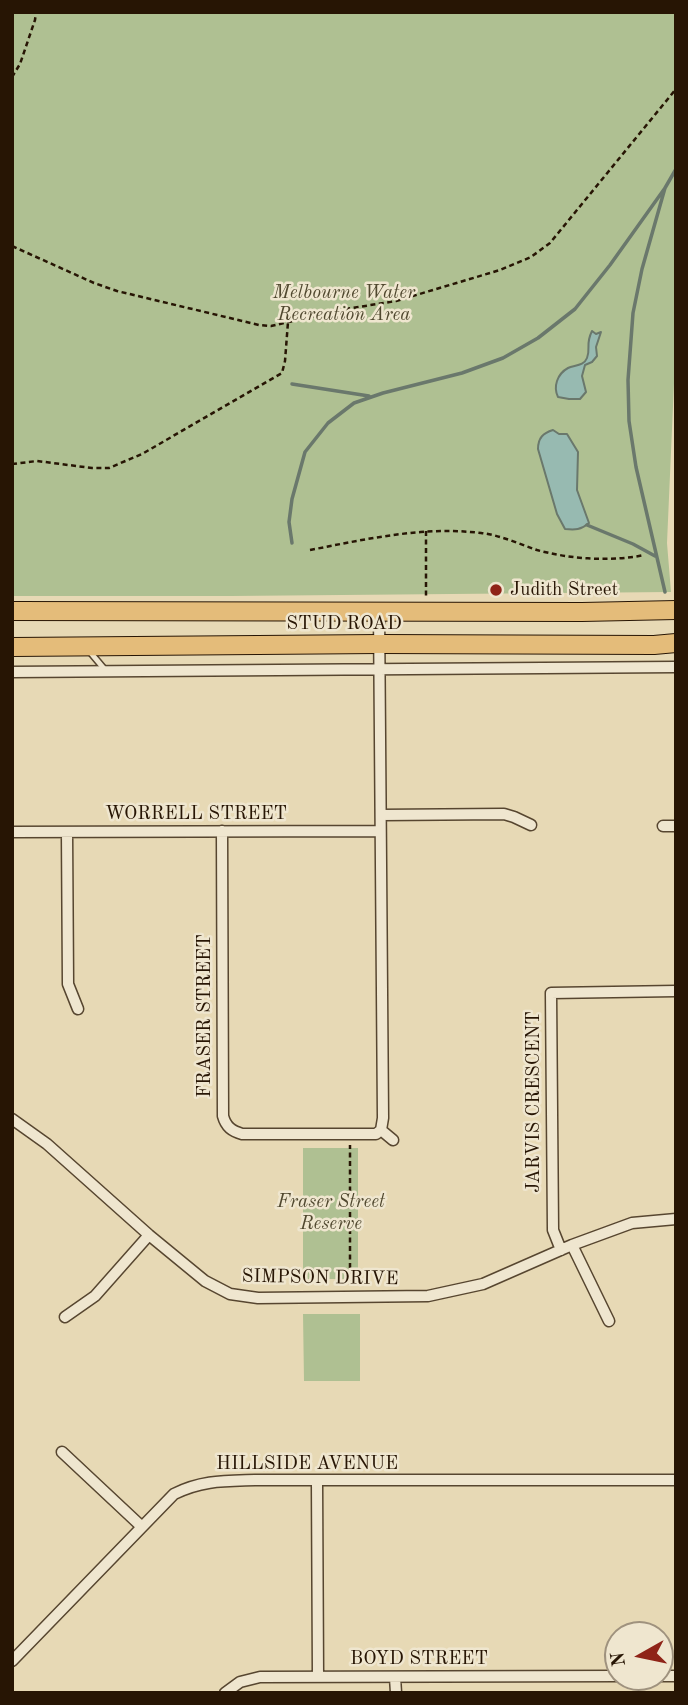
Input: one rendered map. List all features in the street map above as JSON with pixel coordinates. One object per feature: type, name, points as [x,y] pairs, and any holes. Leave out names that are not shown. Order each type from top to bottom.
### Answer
[{"type":"highway","name":"STUD ROAD","points":[[12,611],[676,610]]},
{"type":"highway","name":"STUD ROAD","points":[[12,647],[676,643]]},
{"type":"street","points":[[379,611],[381,1130],[393,1140]]},
{"type":"street","points":[[12,672],[676,667]]},
{"type":"street","points":[[381,815],[504,814],[531,825]]},
{"type":"street","points":[[663,826],[676,826]]},
{"type":"street","name":"FRASER STREET","points":[[222,831],[225,1123],[235,1132],[242,1134],[350,1134],[376,1133],[381,1130]]},
{"type":"street","name":"WORRELL STREET","points":[[12,832],[380,831]]},
{"type":"street","points":[[67,832],[68,984],[78,1009]]},
{"type":"street","name":"JARVIS CRESCENT","points":[[561,1250],[552,1230],[551,993],[676,991]]},
{"type":"street","name":"SIMPSON DRIVE","points":[[12,1119],[47,1144],[205,1281],[230,1294],[258,1298],[428,1296],[484,1284],[572,1245],[632,1223],[676,1219]]},
{"type":"street","points":[[65,1317],[96,1296],[149,1235]]},
{"type":"street","points":[[572,1245],[609,1321]]},
{"type":"street","points":[[62,1452],[141,1526]]},
{"type":"street","name":"HILLSIDE AVENUE","points":[[12,1661],[141,1526],[174,1494],[190,1486],[209,1481],[676,1480]]},
{"type":"street","points":[[317,1481],[318,1677]]},
{"type":"street","name":"BOYD STREET","points":[[225,1693],[251,1678],[604,1676]]},
{"type":"street","points":[[395,1677],[396,1693]]},
{"type":"lane","points":[[85,646],[106,671]]},
{"type":"path","points":[[12,76],[20,64],[36,12]]},
{"type":"path","points":[[12,246],[94,283],[258,325],[271,326],[396,301],[500,270],[531,257],[550,243],[676,89]]},
{"type":"path","points":[[12,464],[37,461],[109,468],[142,454],[282,373],[288,321]]},
{"type":"path","points":[[310,550],[389,535],[453,530],[485,533],[540,551],[578,557],[626,559],[644,555]]},
{"type":"path","points":[[426,531],[426,611]]},
{"type":"path","points":[[350,1134],[350,1297]]},
{"type":"green space","name":"Melbourne Water Recreation Area","points":[[12,12],[676,12],[676,338],[667,543],[671,592],[12,596]]},
{"type":"green space","name":"Fraser Street Reserve","points":[[303,1148],[358,1148],[358,1279],[303,1279]]},
{"type":"green space","points":[[303,1314],[360,1314],[360,1381],[304,1381]]},
{"type":"water","points":[[592,331],[596,334],[601,332],[596,347],[597,356],[585,365],[582,376],[586,392],[580,399],[558,397],[556,389],[559,377],[568,368],[586,361]]},
{"type":"water","points":[[553,430],[559,434],[567,434],[578,452],[577,490],[589,523],[578,529],[565,529],[557,514],[538,449],[542,436]]},
{"type":"waterway","points":[[665,592],[636,467],[629,421],[628,380],[633,313],[642,269],[665,188],[676,169]]},
{"type":"waterway","points":[[292,543],[289,522],[292,499],[305,452],[328,423],[354,403],[462,373],[503,358],[538,338],[575,309],[665,188]]},
{"type":"waterway","points":[[292,384],[369,396]]},
{"type":"waterway","points":[[587,525],[655,556]]},
{"type":"place","name":"Judith Street","points":[[496,590]]}]
